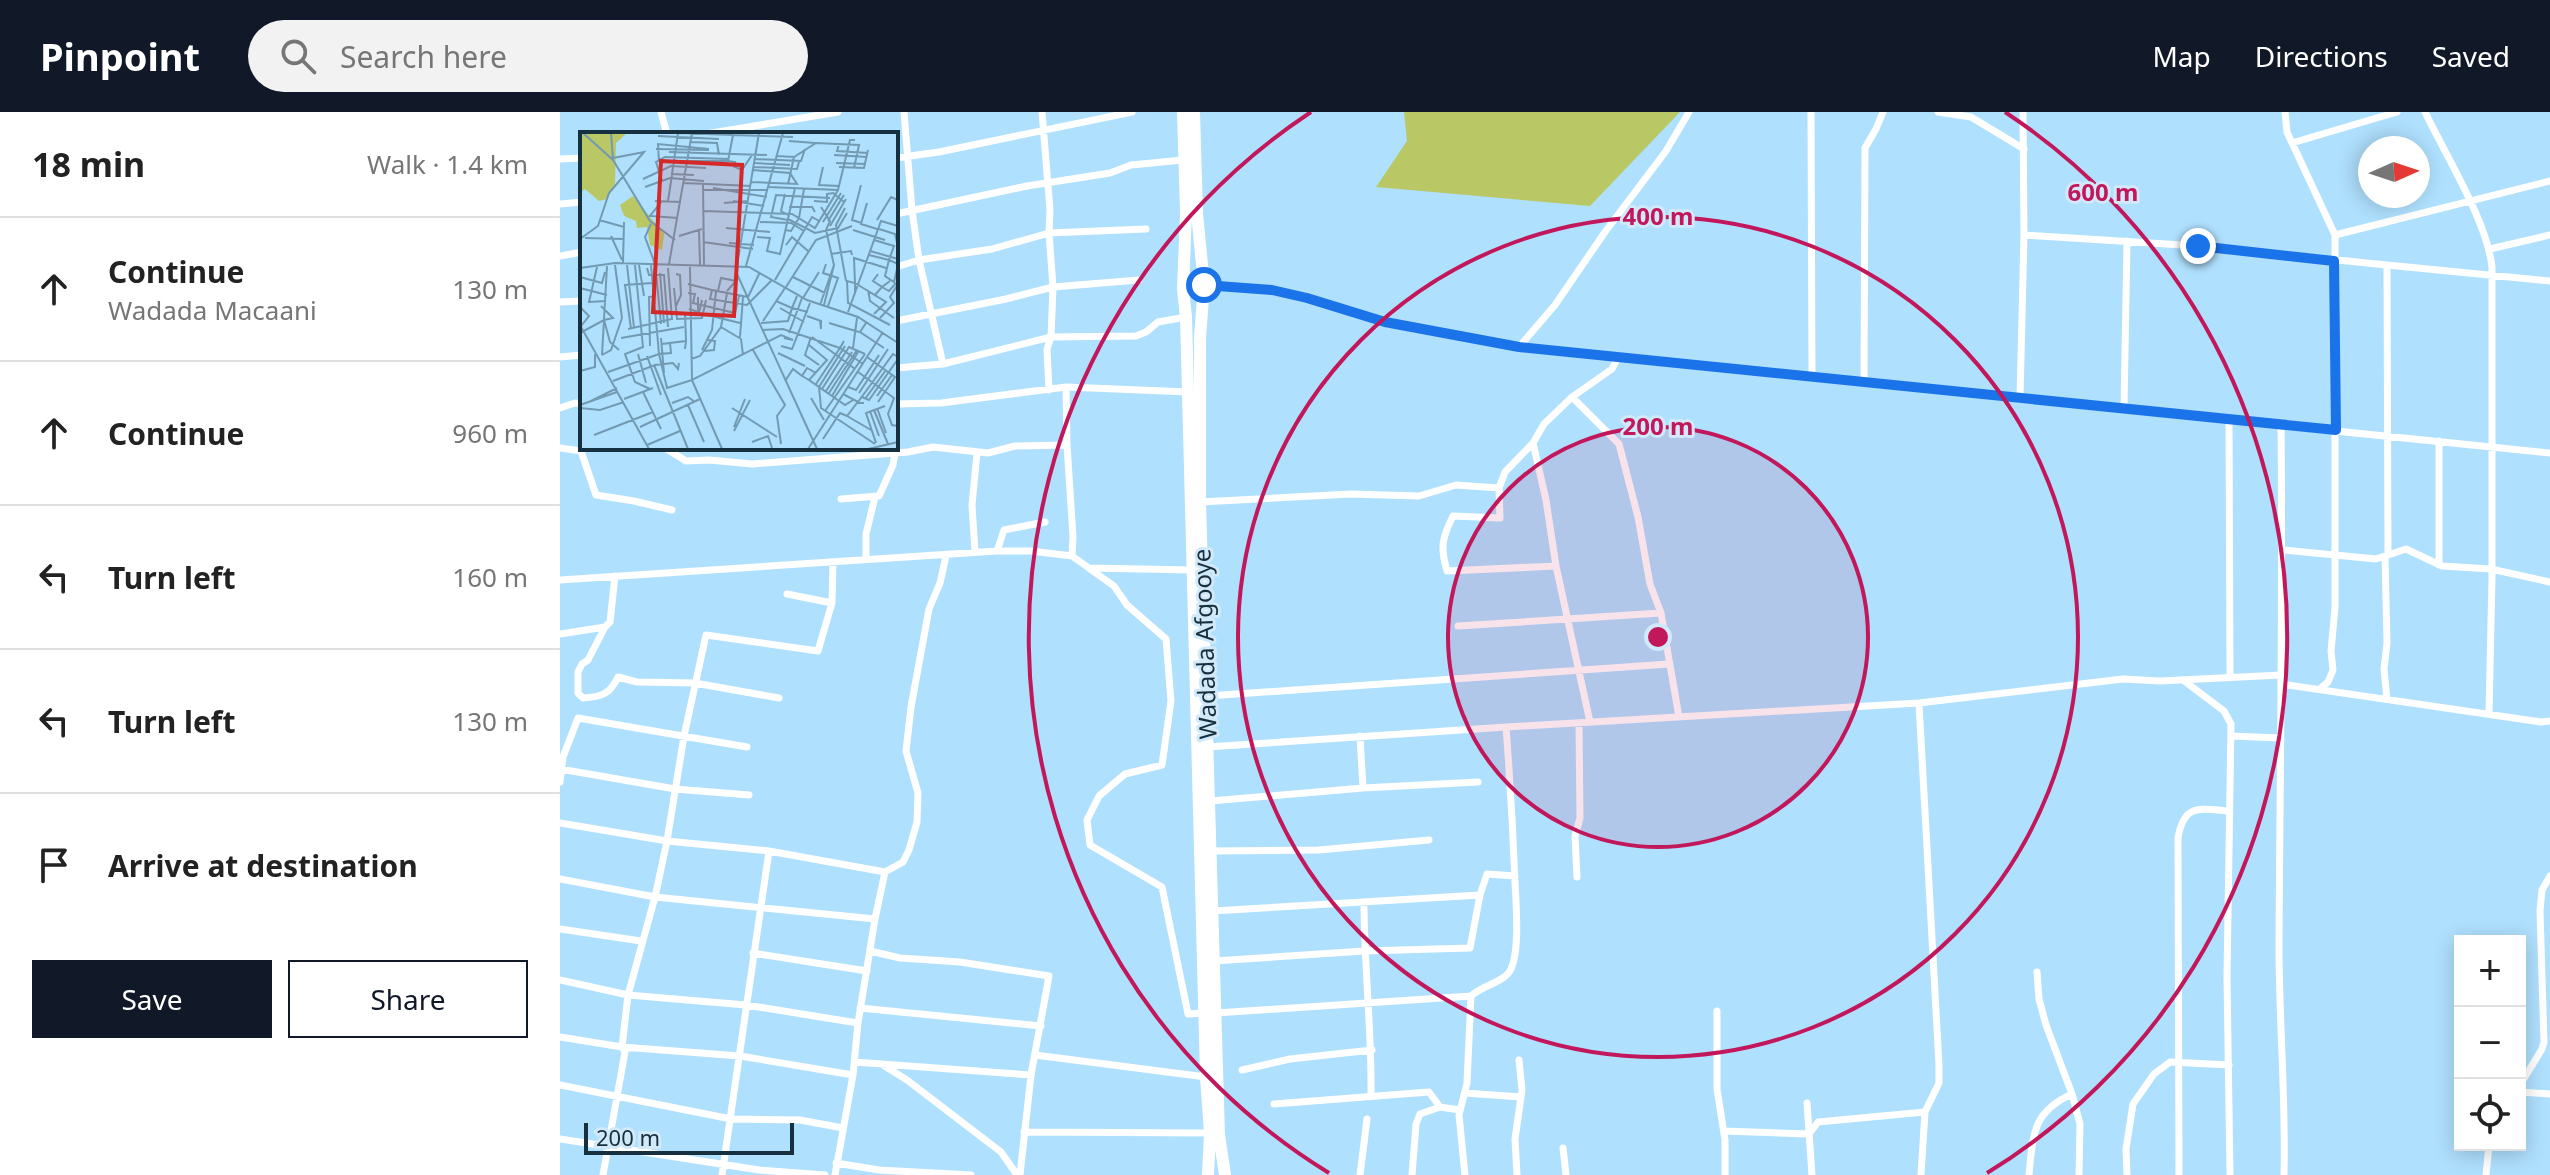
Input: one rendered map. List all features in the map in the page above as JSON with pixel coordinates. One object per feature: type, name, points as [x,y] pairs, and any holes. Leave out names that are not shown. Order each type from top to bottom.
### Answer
[{"type":"highway","name":"Wadada Afgooye","points":[[1183,112],[1186,213],[1183,278],[1189,392],[1192,570],[1210,1013],[1225,1175]]},
{"type":"highway","name":"Wadada Afgooye","points":[[1194,112],[1203,285],[1200,502],[1214,961],[1206,1077],[1210,1133],[1208,1175]]},
{"type":"highway","points":[[1183,278],[1194,275],[1203,285],[1193,297],[1184,294]]},
{"type":"street","points":[[661,112],[666,132]]},
{"type":"street","points":[[762,124],[763,112]]},
{"type":"street","points":[[745,130],[762,124],[838,112]]},
{"type":"street","points":[[904,112],[919,260],[943,364]]},
{"type":"street","points":[[1042,112],[1053,287],[1051,337],[1047,349],[1049,390]]},
{"type":"street","points":[[898,158],[1132,112]]},
{"type":"street","points":[[1519,347],[1555,305],[1666,151],[1689,112]]},
{"type":"street","points":[[1811,112],[1812,377]]},
{"type":"street","points":[[1864,382],[1865,148],[1883,112]]},
{"type":"street","points":[[1938,112],[1971,117],[2024,149]]},
{"type":"street","points":[[2020,398],[2023,112]]},
{"type":"street","points":[[2285,112],[2287,132],[2335,235],[2333,670],[2328,682],[2320,689]]},
{"type":"street","points":[[2292,143],[2397,112]]},
{"type":"street","points":[[2425,112],[2490,249],[2489,713]]},
{"type":"street","points":[[560,159],[580,158]]},
{"type":"street","points":[[898,214],[1110,173],[1131,165],[1183,160]]},
{"type":"street","points":[[2335,235],[2550,181]]},
{"type":"street","points":[[560,204],[580,202]]},
{"type":"street","points":[[898,266],[919,260],[992,249],[1049,233],[1146,229]]},
{"type":"street","points":[[2024,235],[2278,254],[2550,281]]},
{"type":"street","points":[[2490,249],[2550,235]]},
{"type":"street","points":[[2124,408],[2127,241]]},
{"type":"street","points":[[560,256],[580,252]]},
{"type":"street","points":[[2387,265],[2387,643],[2384,669],[2387,699]]},
{"type":"street","points":[[898,321],[1053,287],[1139,280]]},
{"type":"street","points":[[1203,285],[1261,288],[1385,322],[1519,347],[2550,453]]},
{"type":"street","points":[[560,302],[580,301]]},
{"type":"street","points":[[898,368],[943,364],[1051,337],[1141,335],[1158,322],[1186,317]]},
{"type":"street","points":[[560,357],[580,355]]},
{"type":"street","points":[[1556,566],[1447,571],[1442,537],[1453,516],[1500,518],[1499,488],[1505,472],[1533,443],[1544,424],[1572,397],[1612,369],[1618,357]]},
{"type":"street","points":[[898,404],[941,403],[1066,387],[1189,392]]},
{"type":"street","points":[[1066,387],[1072,556]]},
{"type":"street","points":[[1572,397],[1619,444],[1638,517],[1650,584],[1661,613],[1679,717]]},
{"type":"street","points":[[560,408],[580,404]]},
{"type":"street","points":[[2229,419],[2230,677]]},
{"type":"street","points":[[2281,424],[2283,550],[2279,948],[2284,1175]]},
{"type":"street","points":[[2439,441],[2439,565]]},
{"type":"street","points":[[1533,443],[1590,722]]},
{"type":"street","points":[[668,450],[686,461],[752,464],[895,453],[933,447],[988,453],[1015,446],[1067,445]]},
{"type":"street","points":[[560,448],[581,451],[596,495],[672,510]]},
{"type":"street","points":[[841,499],[879,496],[895,453]]},
{"type":"street","points":[[975,552],[972,505],[977,453]]},
{"type":"street","points":[[1200,502],[1351,494],[1419,496],[1456,485],[1499,488]]},
{"type":"street","points":[[866,559],[868,525],[875,497]]},
{"type":"street","points":[[997,551],[1004,530],[1045,522]]},
{"type":"street","points":[[2283,550],[2376,559],[2406,549],[2439,565],[2491,569],[2550,582]]},
{"type":"street","points":[[560,580],[975,552],[1031,551],[1072,556],[1114,586],[1127,605],[1166,639],[1171,701],[1162,765],[1125,774],[1099,796],[1087,820],[1090,845],[1162,887],[1188,1014],[1471,996],[1480,988],[1500,981],[1511,969],[1517,930],[1514,815],[1506,727]]},
{"type":"street","points":[[560,823],[667,841],[769,851],[885,872],[903,862],[917,822],[918,793],[906,751],[911,707],[929,609],[940,583],[946,556]]},
{"type":"street","points":[[603,1175],[625,1052],[622,1047],[628,995],[655,897],[706,635],[818,651],[832,603],[833,562]]},
{"type":"street","points":[[1089,568],[1192,570]]},
{"type":"street","points":[[615,576],[610,622],[578,672],[578,693],[583,698],[604,695],[618,677],[637,682],[695,683],[779,698]]},
{"type":"street","points":[[787,594],[832,603]]},
{"type":"street","points":[[1458,626],[1661,613]]},
{"type":"street","points":[[560,634],[605,627]]},
{"type":"street","points":[[1207,696],[1669,664]]},
{"type":"street","points":[[1207,747],[1919,703],[2107,681],[2230,677],[2281,680],[2320,689],[2550,721]]},
{"type":"street","points":[[2183,680],[2224,711],[2230,721],[2227,977],[2230,1175]]},
{"type":"street","points":[[1919,703],[1939,1065],[1939,1083],[1925,1112],[1921,1175]]},
{"type":"street","points":[[560,782],[563,757],[578,718],[747,747]]},
{"type":"street","points":[[1577,877],[1575,836],[1580,818],[1579,723]]},
{"type":"street","points":[[1360,736],[1363,788]]},
{"type":"street","points":[[2231,736],[2281,738]]},
{"type":"street","points":[[561,769],[675,789],[749,795]]},
{"type":"street","points":[[1210,801],[1478,782]]},
{"type":"street","points":[[2179,1175],[2178,838],[2180,827],[2189,812],[2199,809],[2229,811]]},
{"type":"street","points":[[1212,851],[1319,850],[1429,840]]},
{"type":"street","points":[[722,1175],[769,851]]},
{"type":"street","points":[[835,1175],[853,1075],[860,1008],[885,872]]},
{"type":"street","points":[[1214,961],[1470,948],[1487,874],[1515,876]]},
{"type":"street","points":[[2524,1079],[2544,1042],[2540,911],[2542,890],[2550,876]]},
{"type":"street","points":[[560,879],[655,897],[875,919]]},
{"type":"street","points":[[1213,911],[1480,895]]},
{"type":"street","points":[[1364,902],[1364,951],[1372,1050],[1371,1095]]},
{"type":"street","points":[[560,929],[641,941]]},
{"type":"street","points":[[870,951],[900,958],[960,962],[1049,976],[1031,1075],[1018,1175]]},
{"type":"street","points":[[753,953],[867,971]]},
{"type":"street","points":[[2037,972],[2039,999],[2046,1025],[2080,1124],[2079,1175]]},
{"type":"street","points":[[560,980],[628,995],[746,1005],[858,1023]]},
{"type":"street","points":[[1465,1175],[1459,1125],[1465,1093],[1471,996]]},
{"type":"street","points":[[860,1008],[1041,1026]]},
{"type":"street","points":[[1717,1011],[1717,1089],[1724,1131],[1725,1175]]},
{"type":"street","points":[[560,1037],[622,1047],[740,1056],[853,1075]]},
{"type":"street","points":[[1242,1070],[1290,1059],[1372,1050]]},
{"type":"street","points":[[1035,1055],[1206,1077]]},
{"type":"street","points":[[1517,1175],[1515,1139],[1521,1097],[1519,1060]]},
{"type":"street","points":[[2127,1175],[2130,1112],[2163,1065],[2179,1061],[2229,1065]]},
{"type":"street","points":[[854,1062],[1031,1075]]},
{"type":"street","points":[[881,1064],[907,1080],[1001,1152],[1018,1175]]},
{"type":"street","points":[[560,1085],[731,1119],[800,1120],[843,1128]]},
{"type":"street","points":[[1274,1104],[1429,1092],[1440,1107]]},
{"type":"street","points":[[2526,1092],[2550,1094]]},
{"type":"street","points":[[1465,1093],[1521,1097]]},
{"type":"street","points":[[2029,1175],[2039,1119],[2046,1109],[2072,1094]]},
{"type":"street","points":[[1807,1103],[1812,1175]]},
{"type":"street","points":[[1412,1175],[1417,1118],[1440,1107],[1460,1110]]},
{"type":"street","points":[[1809,1134],[1818,1122],[1925,1112]]},
{"type":"street","points":[[1360,1175],[1367,1119]]},
{"type":"street","points":[[1724,1131],[1809,1134]]},
{"type":"street","points":[[1024,1132],[1210,1133]]},
{"type":"street","points":[[560,1139],[724,1165],[825,1175]]},
{"type":"street","points":[[1563,1148],[1566,1175]]},
{"type":"street","points":[[2486,1175],[2488,1151]]},
{"type":"street","points":[[836,1163],[879,1170],[971,1175]]},
{"type":"green space","points":[[1404,112],[1680,112],[1590,206],[1376,187],[1407,141]]},
{"type":"route","points":[[1204,285],[1272,290],[1385,322],[1519,347],[2336,430],[2334,261],[2198,246]]}]
